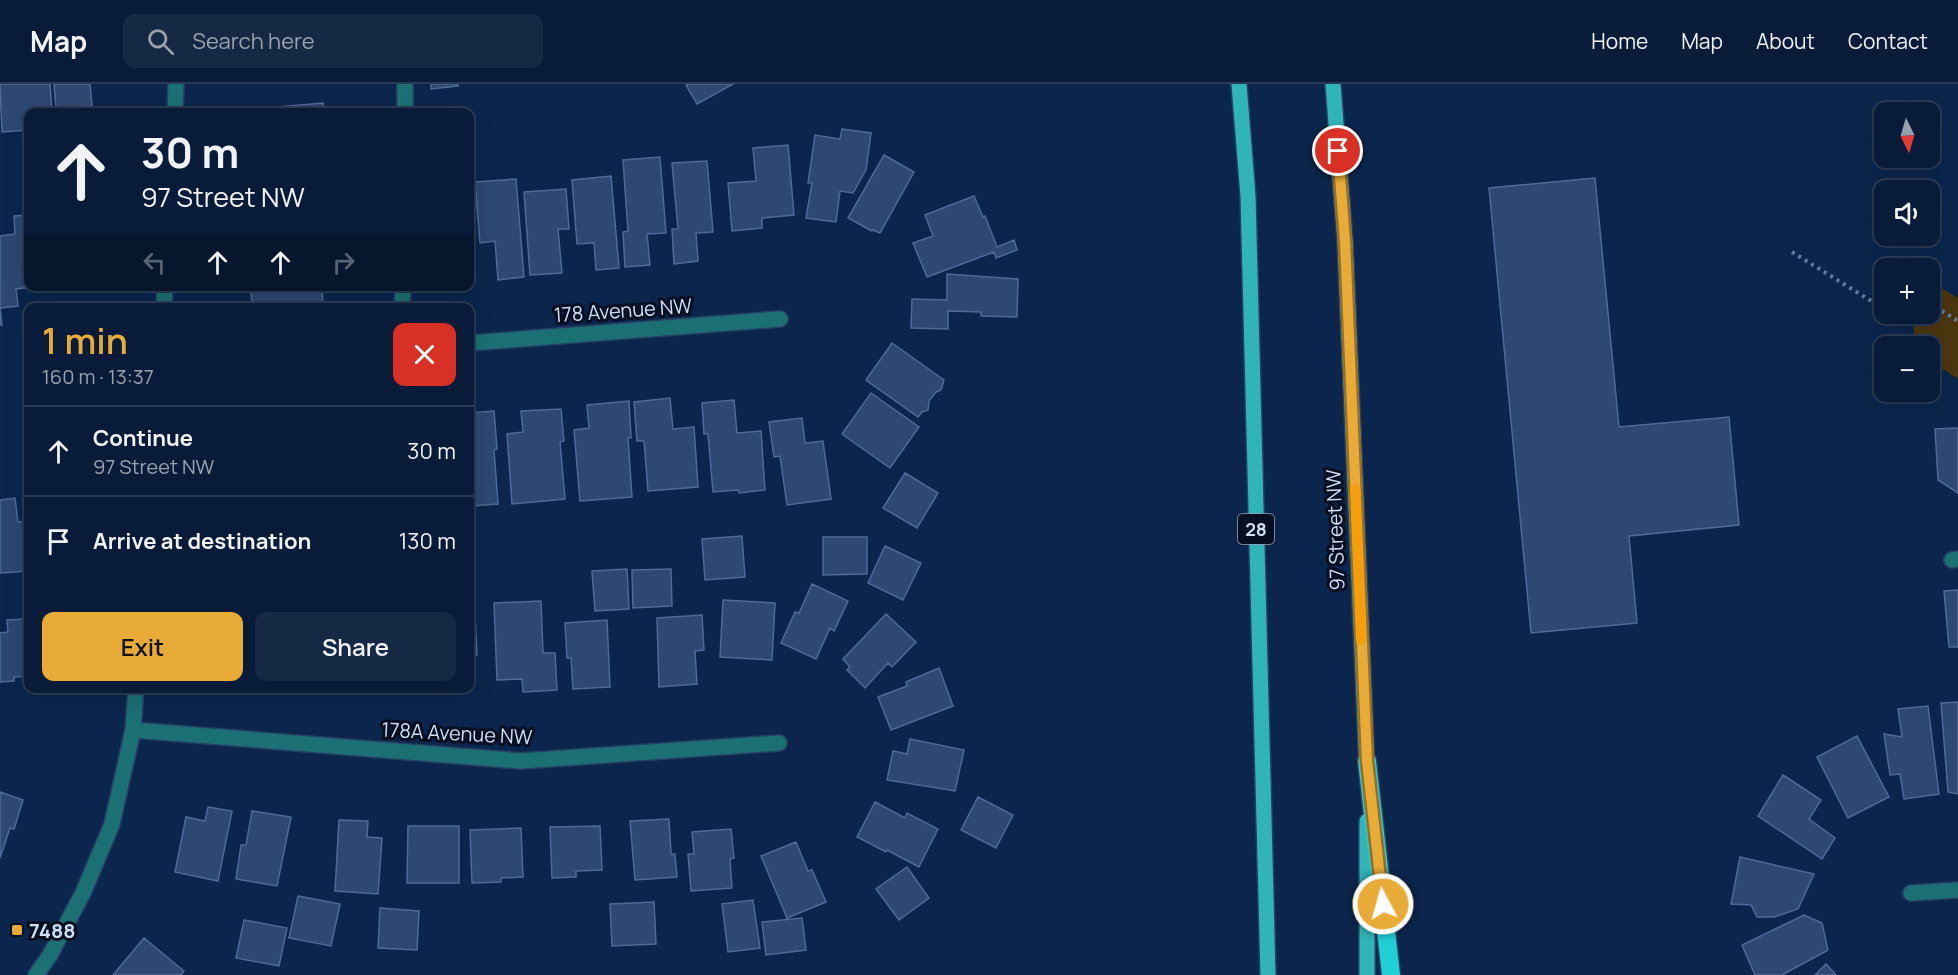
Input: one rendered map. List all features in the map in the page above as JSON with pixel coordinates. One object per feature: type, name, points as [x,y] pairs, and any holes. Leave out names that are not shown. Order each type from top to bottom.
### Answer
[{"type":"highway","points":[[1367,761],[1391,975]]},
{"type":"main road","name":"28","points":[[1239,84],[1248,196],[1268,975]]},
{"type":"main road","name":"97 Street NW","points":[[1333,84],[1345,241],[1367,761],[1367,975]]},
{"type":"street","points":[[175,108],[176,84]]},
{"type":"street","points":[[405,84],[405,108]]},
{"type":"street","name":"178 Avenue NW","points":[[474,343],[780,320]]},
{"type":"street","points":[[36,975],[50,956],[83,893],[112,824],[133,730],[136,693]]},
{"type":"street","name":"178A Avenue NW","points":[[133,730],[521,760],[779,743]]},
{"type":"street","points":[[1911,893],[1958,890]]},
{"type":"path","points":[[1792,252],[1874,303]]},
{"type":"path","points":[[1940,310],[1958,321]]},
{"type":"shaded area","points":[[1940,287],[1958,298],[1958,379],[1940,367],[1940,336],[1915,336],[1913,324],[1940,324]]},
{"type":"building","points":[[0,84],[50,84],[52,108],[24,108],[24,130],[2,132]]},
{"type":"building","points":[[54,84],[90,84],[92,106],[56,108]]},
{"type":"building","points":[[431,84],[458,84],[458,86],[431,89]]},
{"type":"building","points":[[733,84],[697,104],[686,85]]},
{"type":"building","points":[[323,103],[324,108],[265,108]]},
{"type":"building","points":[[842,129],[871,133],[866,170],[853,193],[840,191],[836,222],[806,218],[812,183],[808,183],[815,135],[840,139]]},
{"type":"building","points":[[788,145],[794,215],[762,218],[762,228],[732,231],[728,183],[756,181],[753,148]]},
{"type":"building","points":[[884,155],[914,172],[880,233],[848,218]]},
{"type":"building","points":[[660,157],[666,233],[647,234],[650,265],[625,267],[623,232],[628,231],[623,160]]},
{"type":"building","points":[[707,161],[713,232],[696,233],[698,261],[674,264],[672,229],[678,229],[672,163]]},
{"type":"building","points":[[611,176],[619,268],[596,270],[594,243],[577,244],[572,180]]},
{"type":"building","points":[[1595,178],[1619,427],[1729,417],[1739,525],[1629,536],[1637,623],[1531,633],[1489,188]]},
{"type":"building","points":[[516,179],[524,277],[498,280],[495,241],[480,243],[475,182]]},
{"type":"building","points":[[566,189],[569,229],[558,229],[562,273],[530,275],[524,192]]},
{"type":"building","points":[[974,196],[983,217],[985,216],[997,247],[1014,240],[1017,250],[996,258],[994,252],[927,277],[913,243],[933,236],[925,215]]},
{"type":"building","points":[[24,215],[24,288],[16,289],[18,306],[0,308],[0,236],[15,234],[14,216]]},
{"type":"building","points":[[947,274],[1018,279],[1017,317],[981,316],[981,312],[948,311],[948,329],[911,328],[912,299],[947,300]]},
{"type":"building","points":[[251,291],[322,291],[323,303],[252,303]]},
{"type":"building","points":[[892,343],[944,380],[941,390],[936,392],[929,401],[928,410],[922,412],[918,417],[866,380]]},
{"type":"building","points":[[871,393],[919,427],[890,468],[842,434]]},
{"type":"building","points":[[670,398],[673,429],[694,427],[698,487],[648,491],[644,441],[637,441],[634,402]]},
{"type":"building","points":[[734,400],[737,433],[761,431],[765,490],[739,493],[738,490],[713,492],[708,434],[704,434],[702,403]]},
{"type":"building","points":[[629,401],[631,438],[628,438],[632,497],[580,501],[574,430],[589,428],[587,405]]},
{"type":"building","points":[[561,409],[564,441],[560,442],[565,499],[512,504],[507,434],[523,432],[521,411]]},
{"type":"building","points":[[494,411],[498,504],[474,506],[474,413]]},
{"type":"building","points":[[802,418],[805,443],[823,441],[831,499],[787,505],[780,456],[774,457],[769,422]]},
{"type":"building","points":[[1957,428],[1958,493],[1938,480],[1935,429]]},
{"type":"building","points":[[905,473],[938,493],[917,528],[883,508]]},
{"type":"building","points":[[15,498],[18,522],[24,521],[24,571],[0,573],[0,500]]},
{"type":"building","points":[[742,536],[745,577],[705,580],[702,539]]},
{"type":"building","points":[[823,537],[867,537],[867,574],[823,575]]},
{"type":"building","points":[[885,546],[921,563],[903,600],[868,583]]},
{"type":"building","points":[[627,569],[629,609],[595,611],[592,571]]},
{"type":"building","points":[[671,569],[672,606],[633,608],[632,570]]},
{"type":"building","points":[[812,584],[848,601],[834,631],[830,628],[816,659],[781,643],[795,612],[799,613]]},
{"type":"building","points":[[1958,590],[1958,647],[1949,647],[1944,591]]},
{"type":"building","points":[[474,594],[477,655],[474,655]]},
{"type":"building","points":[[723,600],[775,603],[772,660],[720,657]]},
{"type":"building","points":[[541,601],[543,653],[555,653],[557,690],[523,692],[522,679],[497,680],[494,603]]},
{"type":"building","points":[[886,614],[916,642],[892,667],[888,663],[865,688],[847,670],[850,667],[843,659]]},
{"type":"building","points":[[702,615],[704,650],[695,651],[697,684],[659,687],[657,618]]},
{"type":"building","points":[[24,619],[24,676],[14,677],[14,681],[0,682],[0,633],[8,632],[7,620]]},
{"type":"building","points":[[607,620],[610,687],[573,689],[571,658],[567,658],[565,623]]},
{"type":"building","points":[[939,668],[953,706],[891,730],[878,697],[907,686],[906,682]]},
{"type":"building","points":[[1958,702],[1958,794],[1948,792],[1941,703]]},
{"type":"building","points":[[1928,706],[1939,794],[1904,799],[1900,774],[1890,775],[1884,734],[1902,737],[1898,709]]},
{"type":"building","points":[[1857,736],[1889,797],[1848,818],[1817,757]]},
{"type":"building","points":[[910,739],[964,750],[955,791],[887,780],[893,751],[907,754]]},
{"type":"building","points":[[1783,775],[1821,800],[1809,819],[1835,838],[1822,859],[1758,816]]},
{"type":"building","points":[[0,792],[23,800],[14,829],[10,828],[0,858]]},
{"type":"building","points":[[978,797],[1013,815],[996,848],[961,830]]},
{"type":"building","points":[[875,802],[905,818],[907,813],[938,829],[919,867],[857,837]]},
{"type":"building","points":[[208,807],[232,811],[218,881],[175,872],[186,817],[205,821]]},
{"type":"building","points":[[252,811],[291,817],[277,886],[236,879],[241,845],[246,845]]},
{"type":"building","points":[[669,819],[671,854],[675,854],[677,877],[635,880],[630,821]]},
{"type":"building","points":[[339,820],[368,821],[367,837],[382,838],[378,894],[335,891]]},
{"type":"building","points":[[408,826],[459,826],[459,883],[407,883]]},
{"type":"building","points":[[600,826],[602,870],[576,871],[576,877],[552,878],[550,827]]},
{"type":"building","points":[[521,828],[523,877],[501,878],[501,882],[472,883],[470,830]]},
{"type":"building","points":[[731,829],[734,858],[730,859],[732,888],[691,891],[688,854],[694,854],[692,832]]},
{"type":"building","points":[[796,842],[808,871],[812,870],[826,902],[787,918],[761,856]]},
{"type":"building","points":[[1740,857],[1814,874],[1798,909],[1774,917],[1757,917],[1751,905],[1731,904]]},
{"type":"building","points":[[907,867],[929,898],[899,920],[876,889]]},
{"type":"building","points":[[298,896],[340,904],[331,946],[289,938]]},
{"type":"building","points":[[753,900],[760,948],[728,952],[722,904]]},
{"type":"building","points":[[654,902],[656,944],[612,946],[610,904]]},
{"type":"building","points":[[380,908],[419,911],[417,950],[378,948]]},
{"type":"building","points":[[1804,915],[1822,923],[1828,950],[1782,975],[1755,975],[1742,945]]},
{"type":"building","points":[[802,918],[806,950],[766,955],[762,922]]},
{"type":"building","points":[[244,920],[287,928],[279,966],[236,958]]},
{"type":"building","points":[[144,938],[184,971],[181,975],[113,975]]},
{"type":"building","points":[[1826,964],[1836,975],[1815,975]]},
{"type":"slow traffic","points":[[1355,489],[1361,640]]},
{"type":"place","name":"7488","points":[[17,930]]},
{"type":"route","points":[[1338,151],[1345,241],[1367,761],[1383,904]]}]
